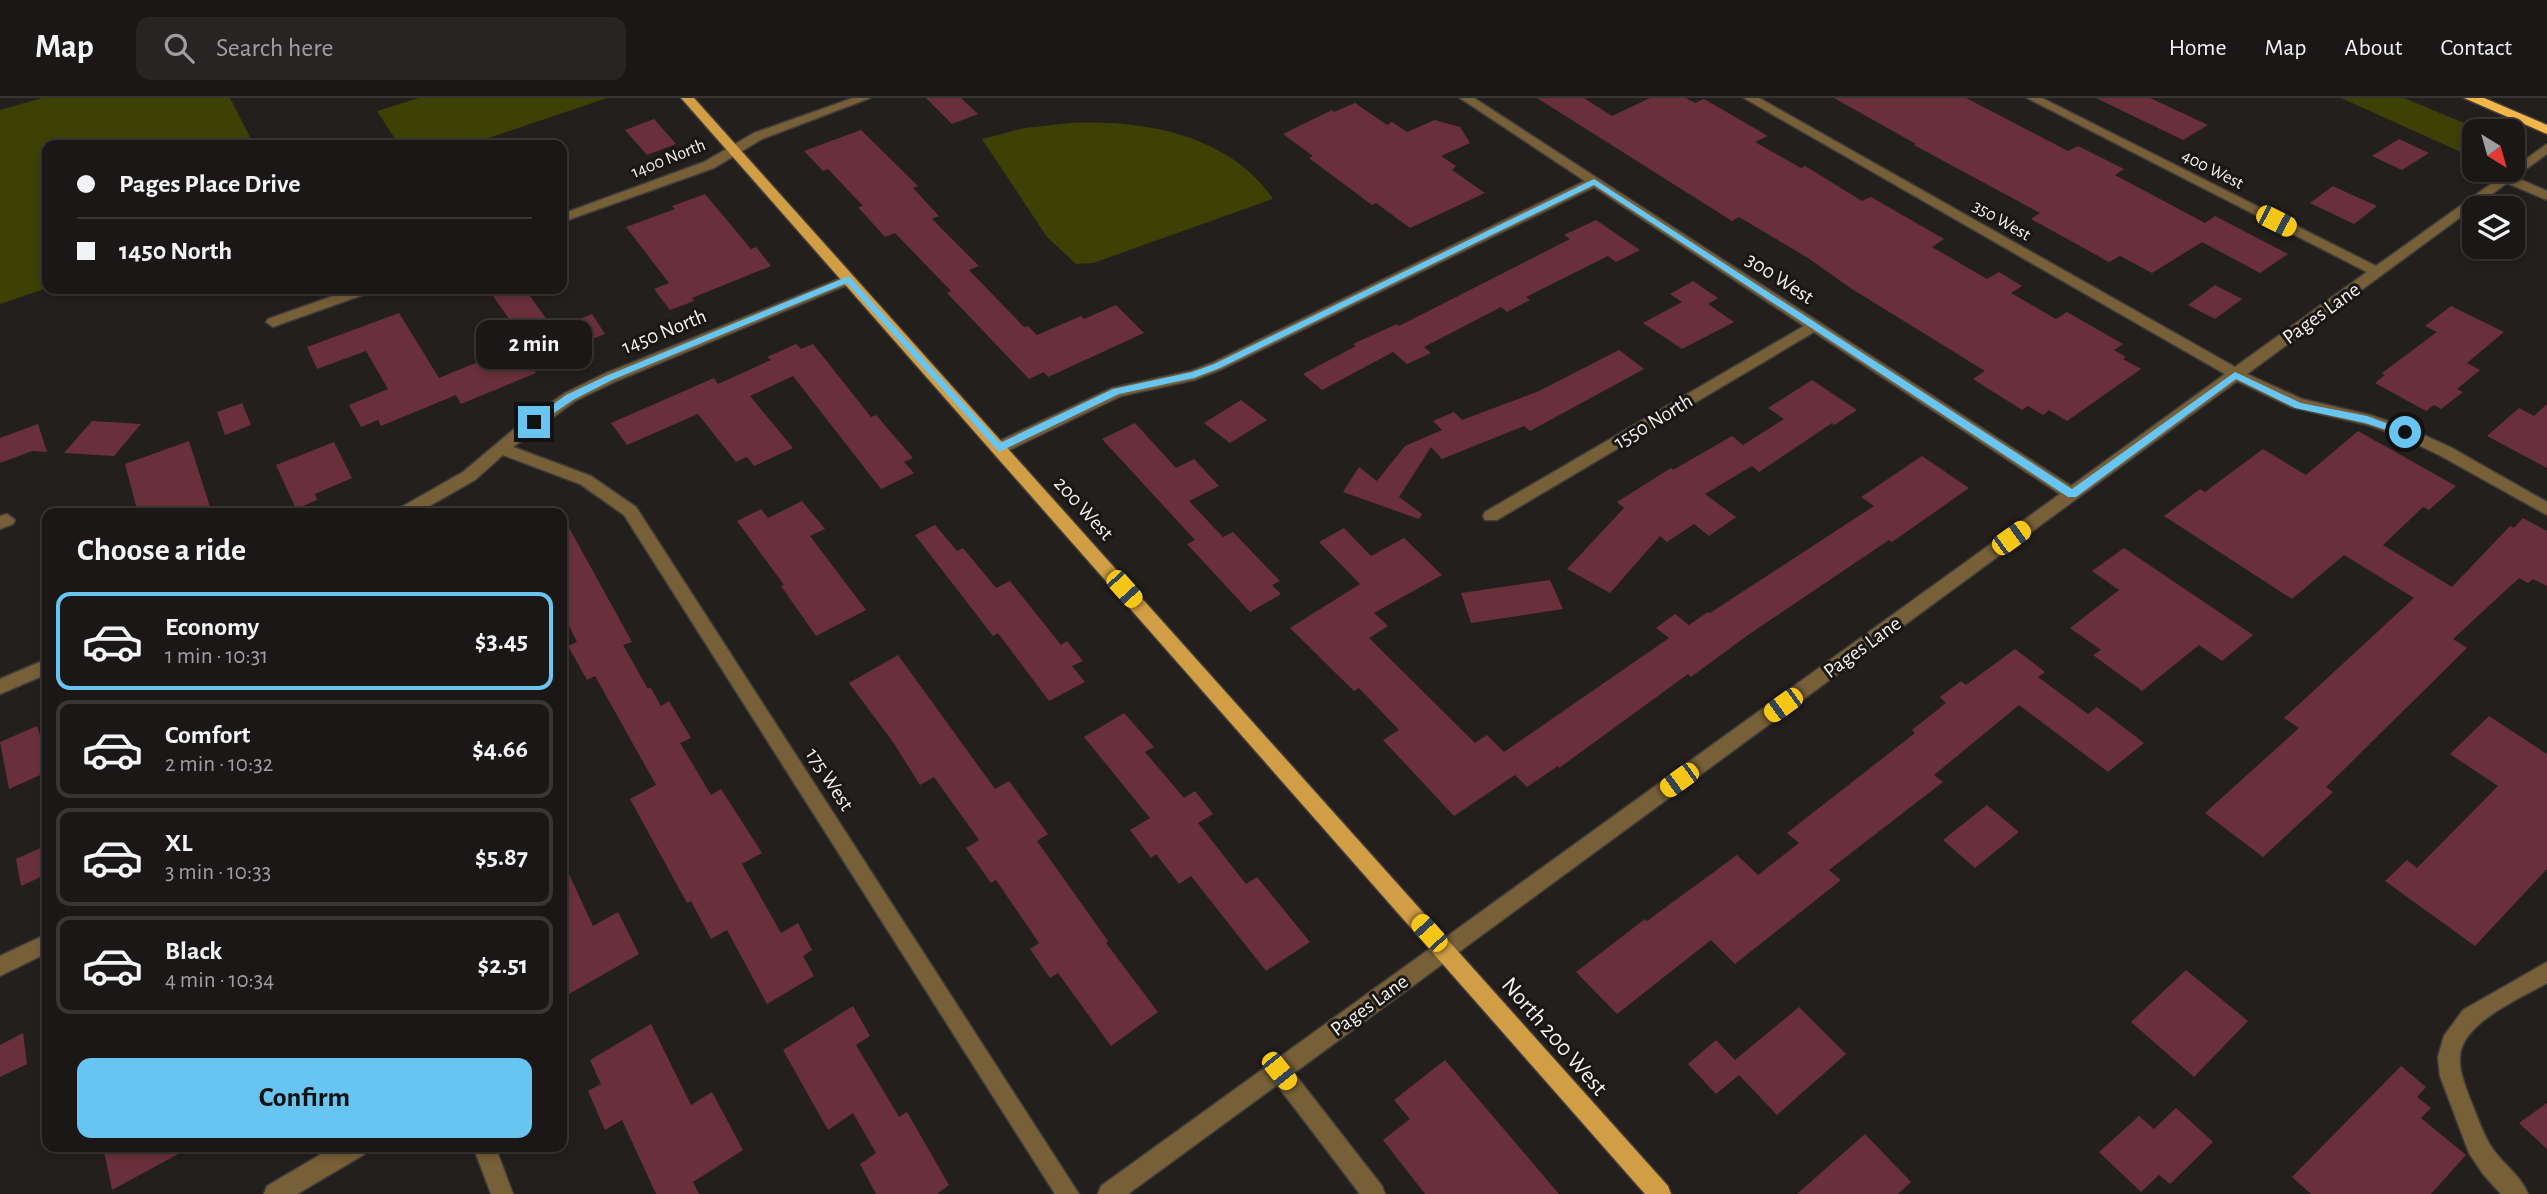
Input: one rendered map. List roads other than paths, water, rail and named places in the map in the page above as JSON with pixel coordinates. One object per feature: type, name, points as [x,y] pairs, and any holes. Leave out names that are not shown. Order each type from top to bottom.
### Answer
[{"type":"highway","points":[[2471,98],[2547,130]]},
{"type":"main road","name":"200 West","points":[[688,98],[1444,950]]},
{"type":"main road","name":"North 200 West","points":[[1444,950],[1660,1194]]},
{"type":"street","name":"1400 North","points":[[567,216],[709,165],[758,136],[864,98]]},
{"type":"street","name":"300 West","points":[[1466,98],[2072,494]]},
{"type":"street","name":"350 West","points":[[1750,98],[2235,375],[2299,406],[2367,419],[2405,432],[2547,509]]},
{"type":"street","name":"400 West","points":[[2033,98],[2377,272]]},
{"type":"street","name":"Pages Lane","points":[[2525,164],[2547,148]]},
{"type":"street","points":[[999,448],[1117,391],[1194,375],[1217,366],[1594,182]]},
{"type":"street","name":"Pages Lane","points":[[1109,1194],[2501,182]]},
{"type":"street","points":[[2515,182],[2547,196]]},
{"type":"street","name":"1450 North","points":[[413,508],[469,476],[551,409],[589,387],[849,279]]},
{"type":"street","points":[[272,323],[352,294]]},
{"type":"street","name":"1550 North","points":[[1491,516],[1814,326]]},
{"type":"street","name":"175 West","points":[[501,449],[594,484],[614,495],[630,511],[1068,1194]]},
{"type":"street","points":[[0,687],[42,668]]},
{"type":"street","points":[[0,966],[42,945]]},
{"type":"street","points":[[2517,1194],[2491,1166],[2477,1145],[2451,1076],[2449,1057],[2452,1043],[2470,1017],[2547,971]]},
{"type":"street","points":[[1279,1071],[1374,1194]]},
{"type":"street","points":[[275,1194],[348,1152]]},
{"type":"street","points":[[486,1152],[502,1194]]}]
